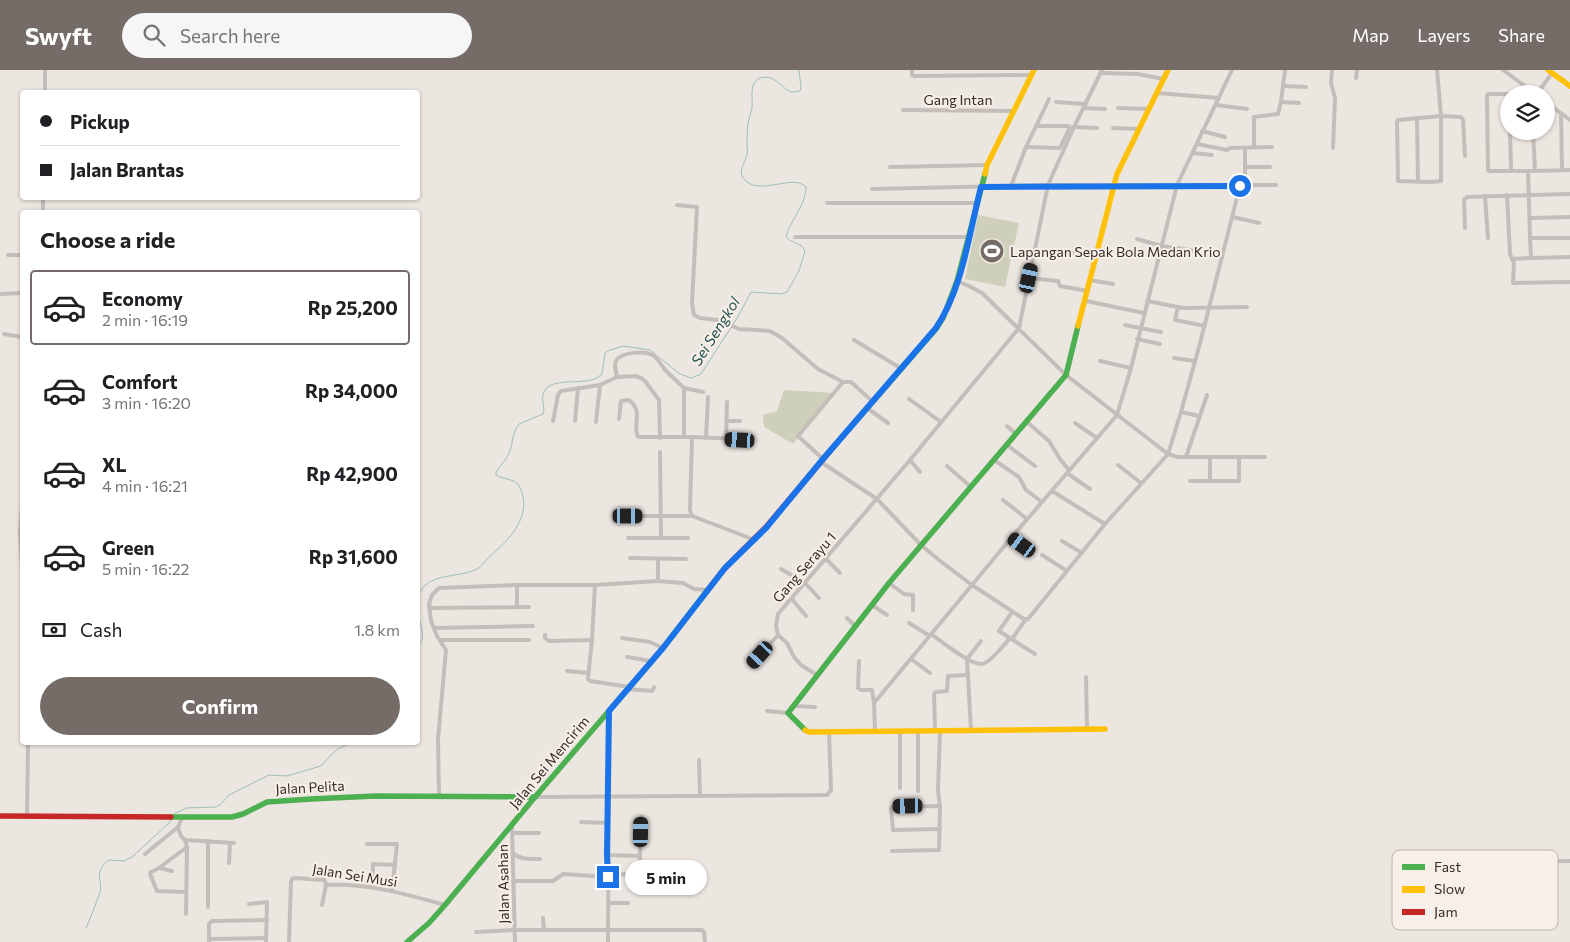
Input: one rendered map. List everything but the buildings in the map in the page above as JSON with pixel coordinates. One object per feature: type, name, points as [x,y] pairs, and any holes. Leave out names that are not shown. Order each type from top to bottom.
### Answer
[{"type":"street","points":[[44,90],[45,70]]},
{"type":"street","points":[[912,70],[912,75],[914,76],[1032,73]]},
{"type":"street","points":[[788,713],[889,583],[1066,375],[1086,301],[1116,174],[1168,70]]},
{"type":"street","points":[[874,703],[1027,519],[1117,415],[1131,368],[1177,185],[1232,70]]},
{"type":"street","points":[[1254,147],[1254,117],[1278,114],[1285,70]]},
{"type":"street","points":[[1332,70],[1331,83],[1335,98],[1333,148]]},
{"type":"street","points":[[1356,78],[1357,70]]},
{"type":"street","points":[[1437,70],[1441,116],[1441,181],[1418,182],[1398,180],[1398,120],[1441,116],[1462,118],[1465,156]]},
{"type":"street","points":[[1503,70],[1524,85]]},
{"type":"street","points":[[1019,328],[1048,186],[1074,127],[1102,71],[1138,72],[1164,80]]},
{"type":"street","points":[[1540,85],[1550,71],[1570,86]]},
{"type":"street","name":"Jalan Sei Mencirim","points":[[407,942],[445,905],[663,648],[725,568],[766,528],[936,328],[943,318],[958,281],[988,165],[1032,73]]},
{"type":"street","points":[[1283,86],[1306,87]]},
{"type":"street","points":[[1157,93],[1219,98]]},
{"type":"street","points":[[1500,94],[1488,94],[1487,96],[1489,171],[1570,170]]},
{"type":"street","points":[[1011,186],[1026,147],[1049,99]]},
{"type":"street","points":[[1056,102],[1105,109]]},
{"type":"street","points":[[1281,102],[1300,103]]},
{"type":"street","points":[[1216,105],[1247,109]]},
{"type":"street","points":[[1118,108],[1149,109]]},
{"type":"street","points":[[1555,109],[1570,120]]},
{"type":"street","name":"Gang Intan","points":[[903,110],[1014,112]]},
{"type":"street","points":[[1561,113],[1562,170]]},
{"type":"street","points":[[1417,118],[1418,182]]},
{"type":"street","points":[[1026,147],[1060,148],[1070,127],[1037,126]]},
{"type":"street","points":[[1074,127],[1097,128]]},
{"type":"street","points":[[1112,128],[1138,129]]},
{"type":"street","points":[[1202,131],[1224,137]]},
{"type":"street","points":[[1510,140],[1511,171]]},
{"type":"street","points":[[1534,140],[1535,171]]},
{"type":"street","points":[[1196,144],[1227,150],[1230,148],[1272,147]]},
{"type":"street","points":[[1245,148],[1245,186]]},
{"type":"street","points":[[1193,153],[1212,155]]},
{"type":"street","points":[[890,167],[988,165]]},
{"type":"street","points":[[1246,167],[1270,167]]},
{"type":"street","points":[[1528,171],[1530,258]]},
{"type":"street","points":[[872,188],[1276,185]]},
{"type":"street","points":[[909,623],[967,659],[983,664],[999,652],[1011,639],[1105,524],[1168,454],[1196,361],[1240,186]]},
{"type":"street","points":[[1465,228],[1465,198],[1468,197],[1570,194]]},
{"type":"street","points":[[1507,195],[1510,254],[1514,264],[1514,289]]},
{"type":"street","points":[[1486,196],[1488,238]]},
{"type":"street","points":[[827,203],[977,203]]},
{"type":"street","points":[[677,205],[697,207],[693,314],[718,320],[733,327],[770,332],[782,338],[818,368],[836,380],[850,382],[873,402]]},
{"type":"street","points":[[1233,217],[1259,223]]},
{"type":"street","points":[[1530,218],[1570,217]]},
{"type":"street","points":[[794,237],[969,237]]},
{"type":"street","points":[[1530,238],[1570,238]]},
{"type":"street","points":[[1137,239],[1162,246],[1197,251]]},
{"type":"street","points":[[1067,252],[1096,256]]},
{"type":"street","points":[[8,255],[20,255]]},
{"type":"street","points":[[1512,260],[1570,257]]},
{"type":"street","points":[[1029,278],[1058,281],[1060,286],[1088,292]]},
{"type":"street","points":[[1090,280],[1113,284]]},
{"type":"street","points":[[958,281],[982,293],[1066,375],[1168,454],[1175,457],[1265,457]]},
{"type":"street","points":[[1514,282],[1570,282]]},
{"type":"street","points":[[0,294],[20,293]]},
{"type":"street","points":[[1086,301],[1144,313]]},
{"type":"street","points":[[1147,302],[1178,307],[1247,307]]},
{"type":"street","points":[[1178,307],[1175,320],[1205,326]]},
{"type":"street","points":[[1125,325],[1161,332]]},
{"type":"street","name":"Gang Serayu 1","points":[[778,635],[776,626],[778,614],[910,460],[1019,328]]},
{"type":"street","points":[[4,334],[20,337]]},
{"type":"street","points":[[1138,338],[1160,344]]},
{"type":"street","points":[[854,340],[902,369]]},
{"type":"street","points":[[617,377],[615,364],[617,359],[634,353],[650,354],[684,388],[703,392]]},
{"type":"street","points":[[1174,358],[1196,361]]},
{"type":"street","points":[[1100,361],[1131,368]]},
{"type":"street","points":[[553,421],[559,392],[600,385],[617,377],[635,376],[645,381],[659,400],[660,438]]},
{"type":"street","points":[[843,382],[798,436],[822,460],[877,499],[921,545],[972,585],[1026,620]]},
{"type":"street","points":[[596,422],[600,385]]},
{"type":"street","points":[[574,422],[578,388]]},
{"type":"street","points":[[684,388],[684,438]]},
{"type":"street","points":[[1186,457],[1207,395]]},
{"type":"street","points":[[706,438],[708,397]]},
{"type":"street","points":[[909,399],[941,422]]},
{"type":"street","points":[[619,419],[620,400],[629,400],[636,410],[636,433],[638,437],[692,437],[740,440]]},
{"type":"street","points":[[726,439],[727,402]]},
{"type":"street","points":[[867,408],[888,423]]},
{"type":"street","points":[[1181,412],[1199,416]]},
{"type":"street","points":[[726,421],[740,421]]},
{"type":"street","points":[[1027,422],[1049,442],[1068,472],[1090,489]]},
{"type":"street","points":[[1075,423],[1096,438]]},
{"type":"street","points":[[1007,426],[1016,434]]},
{"type":"street","points":[[692,437],[690,510],[692,516]]},
{"type":"street","points":[[1008,445],[1035,466]]},
{"type":"street","points":[[660,452],[661,538]]},
{"type":"street","points":[[1190,481],[1239,481],[1239,457]]},
{"type":"street","points":[[1210,458],[1210,480]]},
{"type":"street","points":[[910,460],[920,472]]},
{"type":"street","points":[[994,460],[1019,477],[1026,490],[1042,502]]},
{"type":"street","points":[[1118,465],[1141,483]]},
{"type":"street","points":[[947,466],[971,488]]},
{"type":"street","points":[[1052,491],[1105,524]]},
{"type":"street","points":[[1003,500],[1027,519]]},
{"type":"street","points":[[628,516],[692,516],[755,540]]},
{"type":"street","points":[[628,538],[688,538]]},
{"type":"street","points":[[1011,538],[1032,553]]},
{"type":"street","points":[[1062,540],[1082,553]]},
{"type":"street","points":[[1042,555],[1066,571]]},
{"type":"street","points":[[630,558],[686,559]]},
{"type":"street","points":[[658,558],[658,581]]},
{"type":"street","points":[[826,559],[840,573]]},
{"type":"street","points":[[781,569],[805,583],[819,598]]},
{"type":"street","points":[[439,797],[438,739],[446,650],[431,621],[429,600],[439,588],[595,585],[658,581],[683,583],[694,589],[708,590]]},
{"type":"street","points":[[889,583],[904,594],[913,595],[913,610]]},
{"type":"street","points":[[517,585],[517,607]]},
{"type":"street","points":[[595,585],[588,680],[652,691],[654,687]]},
{"type":"street","points":[[792,599],[806,616]]},
{"type":"street","points":[[872,605],[887,615]]},
{"type":"street","points":[[429,608],[529,607]]},
{"type":"street","points":[[1012,612],[999,631],[1035,654]]},
{"type":"street","points":[[847,618],[855,626]]},
{"type":"street","points":[[434,628],[533,626]]},
{"type":"street","points":[[545,635],[545,638],[549,640],[592,640]]},
{"type":"street","points":[[751,665],[778,635],[787,644],[794,657],[817,675]]},
{"type":"street","points":[[622,638],[650,642],[663,648]]},
{"type":"street","points":[[440,640],[529,640]]},
{"type":"street","points":[[971,730],[967,659],[981,641]]},
{"type":"street","points":[[627,657],[651,661]]},
{"type":"street","points":[[911,658],[930,672]]},
{"type":"street","points":[[860,661],[858,688],[861,690],[872,690],[875,731]]},
{"type":"street","points":[[567,671],[588,673]]},
{"type":"street","points":[[892,851],[937,851],[939,848],[940,806],[934,694],[947,691],[948,676],[968,676]]},
{"type":"street","points":[[1086,677],[1087,729]]},
{"type":"street","points":[[794,706],[815,707]]},
{"type":"street","points":[[608,942],[609,711]]},
{"type":"street","points":[[767,711],[788,713],[809,732],[1105,729]]},
{"type":"street","points":[[900,731],[900,788]]},
{"type":"street","points":[[918,731],[918,791]]},
{"type":"street","points":[[535,797],[827,795],[830,790],[829,732]]},
{"type":"street","points":[[28,745],[28,816]]},
{"type":"street","points":[[699,760],[700,796]]},
{"type":"street","name":"Jalan Pelita","points":[[0,816],[236,817],[260,804],[336,797],[535,797]]},
{"type":"street","points":[[940,806],[891,808],[892,830],[940,829]]},
{"type":"street","points":[[180,816],[178,827],[187,847],[186,914]]},
{"type":"street","points":[[640,879],[641,817]]},
{"type":"street","points":[[581,822],[608,823]]},
{"type":"street","name":"Jalan Asahan","points":[[512,826],[515,942]]},
{"type":"street","points":[[145,854],[178,827]]},
{"type":"street","points":[[513,833],[539,833]]},
{"type":"street","points":[[185,840],[232,843],[229,863]]},
{"type":"street","points":[[208,841],[208,907]]},
{"type":"street","points":[[367,844],[397,844],[392,892]]},
{"type":"street","points":[[186,892],[157,891],[150,874],[187,847]]},
{"type":"street","points":[[513,853],[518,857],[540,859]]},
{"type":"street","points":[[607,855],[640,856]]},
{"type":"street","points":[[372,887],[373,864],[395,865]]},
{"type":"street","points":[[159,868],[172,871]]},
{"type":"street","points":[[513,881],[553,881],[562,874],[608,876],[629,874]]},
{"type":"street","name":"Jalan Sei Musi","points":[[289,942],[292,880],[296,878],[324,880],[326,885],[348,884],[372,887],[445,905]]},
{"type":"street","points":[[322,905],[326,885]]},
{"type":"street","points":[[249,904],[267,902],[267,920],[266,940],[209,941],[209,924],[212,921],[267,920]]},
{"type":"street","points":[[608,904],[628,903]]},
{"type":"street","points":[[543,918],[544,930]]},
{"type":"street","points":[[476,932],[515,930],[702,930],[704,932],[704,942]]},
{"type":"green space","name":"Lapangan Sepak Bola Medan Krio","points":[[978,215],[1019,223],[1005,287],[965,279]]},
{"type":"green space","points":[[784,390],[834,393],[793,444],[764,427],[763,415],[777,411]]},
{"type":"waterway","name":"Sei Sengkol","points":[[420,593],[428,583],[435,579],[479,568],[504,544],[517,527],[524,507],[519,486],[512,480],[496,475],[496,472],[509,454],[514,434],[519,424],[543,414],[543,395],[547,388],[556,383],[587,381],[596,378],[602,374],[605,353],[623,346],[650,350],[680,374],[691,378],[701,374],[739,315],[751,292],[781,294],[787,292],[799,271],[805,251],[786,236],[804,200],[806,187],[800,183],[793,182],[758,186],[750,184],[741,173],[747,153],[753,84],[758,79],[764,77],[773,79],[789,91],[800,91],[799,70]]},
{"type":"waterway","name":"Sei Sengkol","points":[[420,622],[422,635],[420,644]]},
{"type":"waterway","name":"Sei Sengkol","points":[[174,814],[186,808],[216,807],[229,795],[269,775],[287,776],[321,766],[338,749],[346,745]]},
{"type":"waterway","name":"Sei Sengkol","points":[[86,928],[99,895],[101,885],[100,873],[104,865],[109,860],[124,861],[132,857],[171,819]]},
{"type":"traffic: fast","points":[[836,444],[936,329],[943,318],[957,281],[985,174]]},
{"type":"traffic: fast","points":[[805,730],[788,713],[889,583],[1066,375],[1078,326]]},
{"type":"traffic: fast","points":[[407,942],[429,923],[445,905],[663,648],[707,591]]},
{"type":"traffic: fast","points":[[171,817],[232,817],[243,814],[267,802],[311,799],[375,796],[535,797]]},
{"type":"traffic: slow","points":[[985,174],[987,165],[1034,70]]},
{"type":"traffic: slow","points":[[1078,326],[1117,174],[1168,70]]},
{"type":"traffic: slow","points":[[1548,70],[1570,86]]},
{"type":"traffic: slow","points":[[805,730],[809,732],[1105,729]]},
{"type":"traffic: jam","points":[[707,591],[725,568],[766,527],[836,444]]},
{"type":"traffic: jam","points":[[0,816],[171,817]]},
{"type":"place","name":"Lapangan Sepak Bola Medan Krio","points":[[992,251]]},
{"type":"route","points":[[608,877],[609,711],[663,648],[725,568],[766,528],[936,328],[943,318],[958,281],[981,187],[1240,186]]}]
